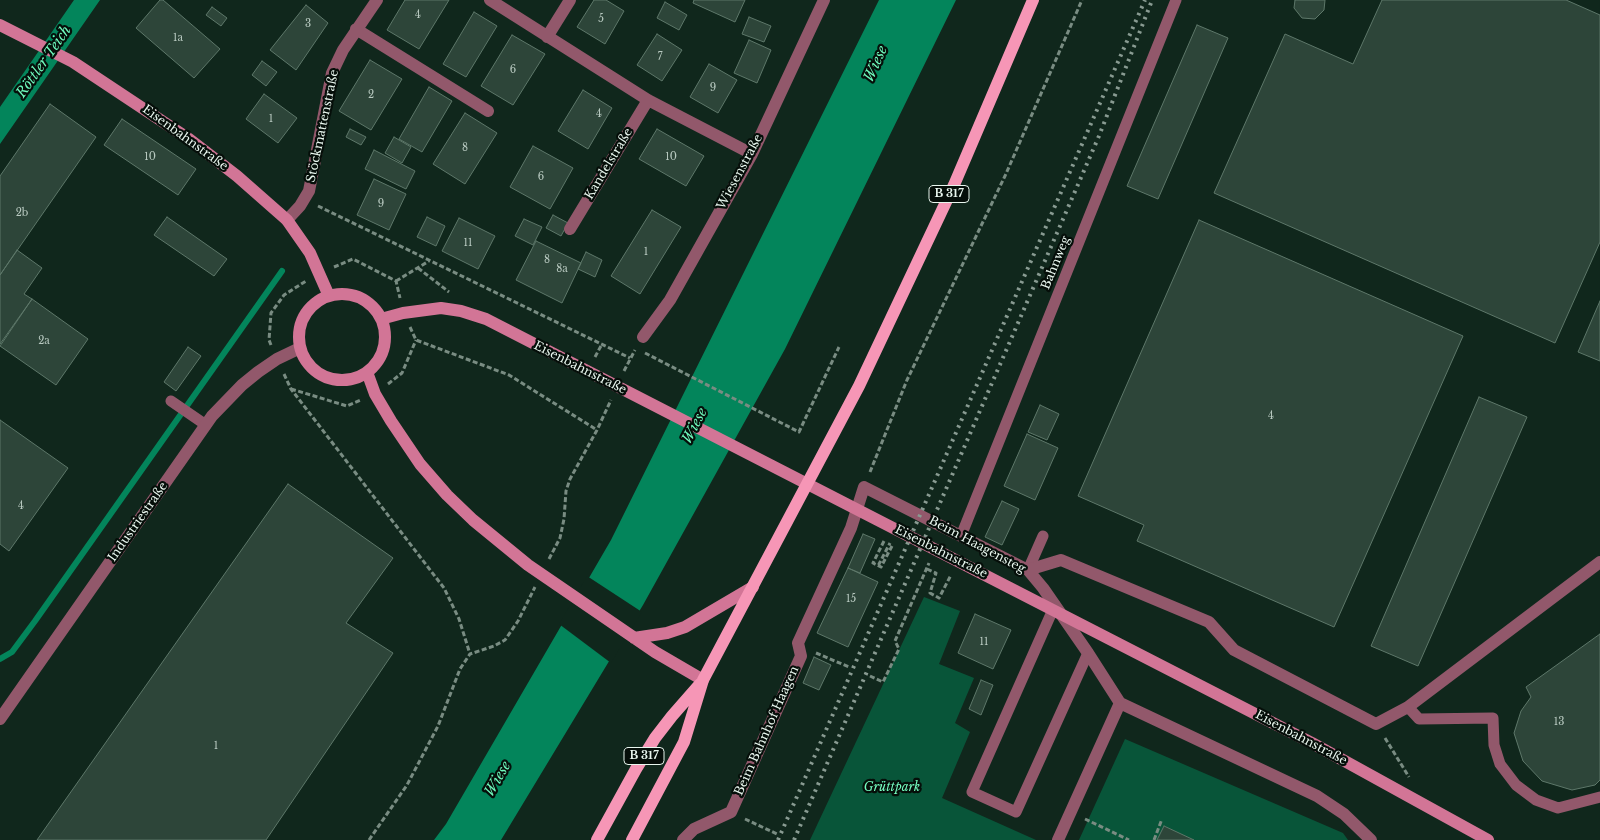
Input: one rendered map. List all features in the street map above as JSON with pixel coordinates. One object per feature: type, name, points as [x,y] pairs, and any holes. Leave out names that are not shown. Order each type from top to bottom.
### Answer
[{"type":"main road","name":"B 317","points":[[632,840],[684,742],[703,680],[859,386],[954,184],[1034,0]]},
{"type":"main road","name":"B 317","points":[[597,840],[636,769],[656,738],[703,680]]},
{"type":"street","name":"Stöckmattenstraße","points":[[287,220],[300,206],[309,191],[332,73],[343,50],[377,0]]},
{"type":"street","points":[[490,0],[648,100],[752,154]]},
{"type":"street","points":[[547,37],[570,0]]},
{"type":"street","name":"Wiesenstraße","points":[[643,337],[670,300],[752,154],[824,0]]},
{"type":"street","name":"Eisenbahnstraße","points":[[0,25],[73,62],[189,139],[237,176],[287,220],[310,253],[329,296]]},
{"type":"street","points":[[356,29],[488,111]]},
{"type":"street","name":"Kandelstraße","points":[[570,229],[648,100]]},
{"type":"street","points":[[344,294],[359,298],[372,306],[381,319],[385,333],[383,348],[377,361],[367,372],[355,378],[341,380],[327,378],[315,371],[305,361],[300,348],[299,332],[304,316],[314,303],[329,296],[344,294]]},
{"type":"street","name":"Eisenbahnstraße","points":[[381,319],[404,313],[441,308],[461,311],[486,320],[1312,743],[1488,840]]},
{"type":"street","name":"Industriestraße","points":[[0,719],[218,408],[242,385],[277,360],[300,348]]},
{"type":"street","points":[[367,372],[375,394],[391,422],[420,464],[447,495],[473,520],[528,565],[660,656],[703,680]]},
{"type":"street","name":"Beim Haagensteg","points":[[864,487],[1028,570],[1055,605],[1120,703]]},
{"type":"street","name":"Beim Bahnhof Haagen","points":[[684,840],[694,829],[731,812],[801,656],[798,643],[851,528],[864,487]]},
{"type":"street","points":[[1028,570],[1062,560],[1209,622],[1234,650],[1376,724],[1408,707],[1600,562]]},
{"type":"street","points":[[634,638],[667,633],[685,627],[703,618],[753,586]]},
{"type":"street","points":[[1058,840],[1069,811],[1120,703],[1317,796],[1344,814],[1371,840]]},
{"type":"lane","name":"Bahnweg","points":[[961,536],[1176,0]]},
{"type":"lane","points":[[171,401],[206,425]]},
{"type":"lane","points":[[1028,570],[1043,536]]},
{"type":"lane","points":[[1055,605],[972,792],[1016,812],[1088,653]]},
{"type":"lane","points":[[1408,707],[1419,718],[1493,718],[1494,745],[1500,764],[1516,785],[1536,800],[1558,808],[1600,797]]},
{"type":"path","points":[[864,487],[907,380],[1005,176],[1082,0]]},
{"type":"path","points":[[304,198],[329,213],[630,358]]},
{"type":"path","points":[[470,654],[458,619],[444,588],[291,389],[269,340],[271,313],[284,295],[320,272],[353,259],[396,281],[404,313],[416,340],[509,375],[597,430],[570,479],[566,491],[564,519],[560,538],[547,562]]},
{"type":"path","points":[[396,281],[429,260]]},
{"type":"path","points":[[648,355],[799,432],[839,348]]},
{"type":"path","points":[[885,540],[873,563],[881,567],[899,531]]},
{"type":"path","points":[[877,536],[891,543],[880,565]]},
{"type":"path","points":[[870,676],[883,682],[898,649],[895,641],[930,560]]},
{"type":"path","points":[[927,569],[936,573],[930,592],[939,598],[958,561]]},
{"type":"path","points":[[369,840],[407,786],[438,726],[460,670],[470,654],[506,640],[518,621],[539,578]]},
{"type":"path","points":[[823,656],[849,667]]},
{"type":"path","points":[[1376,724],[1413,782]]},
{"type":"path","points":[[1069,811],[1130,840]]},
{"type":"path","points":[[731,812],[777,834]]},
{"type":"path","points":[[1154,840],[1162,819]]},
{"type":"green space","name":"Grüttpark","points":[[924,597],[960,611],[939,664],[974,678],[955,723],[970,732],[942,798],[1036,840],[810,840]]},
{"type":"green space","points":[[1125,739],[1343,833],[1348,840],[1079,840]]},
{"type":"water","name":"Röttler Teich","points":[[74,0],[100,0],[0,144],[0,107]]},
{"type":"water","name":"Wiese","points":[[879,0],[956,0],[785,349],[643,605],[501,840],[434,840],[446,824],[611,540]]},
{"type":"pier","points":[[587,576],[642,612],[611,663],[559,624]]},
{"type":"building","points":[[160,0],[163,0],[220,49],[194,78],[136,28]]},
{"type":"building","points":[[405,0],[449,0],[419,49],[387,30]]},
{"type":"building","points":[[594,0],[606,0],[624,11],[605,44],[577,27]]},
{"type":"building","points":[[694,0],[745,0],[735,22],[693,3]]},
{"type":"building","points":[[1295,0],[1325,0],[1324,10],[1315,19],[1302,18],[1294,8]]},
{"type":"building","points":[[1382,0],[1566,0],[1600,15],[1600,242],[1555,343],[1214,193],[1285,34],[1353,64]]},
{"type":"building","points":[[665,2],[687,15],[679,30],[657,18]]},
{"type":"building","points":[[306,5],[328,23],[296,70],[270,50]]},
{"type":"building","points":[[212,7],[227,18],[221,26],[206,15]]},
{"type":"building","points":[[474,12],[497,26],[466,77],[443,64]]},
{"type":"building","points":[[749,17],[771,26],[764,42],[742,34]]},
{"type":"building","points":[[1197,25],[1228,38],[1158,199],[1127,186]]},
{"type":"building","points":[[657,34],[682,50],[662,81],[637,65]]},
{"type":"building","points":[[512,35],[545,54],[513,105],[481,86]]},
{"type":"building","points":[[749,40],[771,50],[757,83],[734,73]]},
{"type":"building","points":[[370,60],[402,79],[371,130],[339,111]]},
{"type":"building","points":[[262,61],[277,72],[266,86],[252,75]]},
{"type":"building","points":[[709,64],[737,80],[718,113],[690,97]]},
{"type":"building","points":[[429,87],[452,101],[422,152],[399,139]]},
{"type":"building","points":[[583,90],[612,108],[588,149],[558,131]]},
{"type":"building","points":[[264,94],[297,118],[278,143],[246,119]]},
{"type":"building","points":[[50,104],[96,137],[0,275],[0,176]]},
{"type":"building","points":[[465,113],[497,133],[465,184],[433,164]]},
{"type":"building","points":[[122,119],[196,169],[178,195],[104,145]]},
{"type":"building","points":[[350,129],[366,137],[361,145],[346,137]]},
{"type":"building","points":[[657,129],[704,156],[686,186],[639,159]]},
{"type":"building","points":[[394,137],[411,147],[402,163],[385,153]]},
{"type":"building","points":[[533,146],[573,168],[550,209],[510,187]]},
{"type":"building","points":[[374,150],[415,171],[406,189],[365,169]]},
{"type":"building","points":[[374,179],[406,194],[389,230],[357,215]]},
{"type":"building","points":[[652,210],[681,227],[640,294],[611,276]]},
{"type":"building","points":[[553,215],[568,223],[561,236],[546,228]]},
{"type":"building","points":[[167,217],[227,259],[214,276],[154,235]]},
{"type":"building","points":[[427,217],[445,226],[436,246],[417,237]]},
{"type":"building","points":[[459,218],[495,236],[478,269],[442,251]]},
{"type":"building","points":[[524,219],[542,227],[533,245],[515,236]]},
{"type":"building","points":[[1199,220],[1463,336],[1334,627],[1137,541],[1144,525],[1078,496]]},
{"type":"building","points":[[536,241],[581,263],[562,303],[516,280]]},
{"type":"building","points":[[17,250],[42,268],[24,294],[32,299],[0,344],[0,275]]},
{"type":"building","points":[[586,252],[602,260],[595,277],[578,269]]},
{"type":"building","points":[[32,299],[88,339],[56,385],[0,346]]},
{"type":"building","points":[[1600,301],[1600,361],[1578,352]]},
{"type":"building","points":[[188,347],[201,356],[176,391],[164,382]]},
{"type":"building","points":[[1479,397],[1527,417],[1418,666],[1371,646]]},
{"type":"building","points":[[1040,405],[1059,414],[1047,440],[1028,432]]},
{"type":"building","points":[[0,420],[68,468],[9,551],[0,544]]},
{"type":"building","points":[[1027,434],[1058,448],[1035,500],[1004,486]]},
{"type":"building","points":[[288,484],[393,558],[346,623],[393,653],[266,840],[37,840]]},
{"type":"building","points":[[1002,501],[1019,509],[1002,545],[985,537]]},
{"type":"building","points":[[863,534],[875,539],[860,573],[848,568]]},
{"type":"building","points":[[848,568],[878,582],[848,647],[817,633]]},
{"type":"building","points":[[975,614],[1011,630],[993,669],[958,653]]},
{"type":"building","points":[[1600,634],[1600,780],[1595,785],[1572,790],[1542,781],[1523,761],[1514,733],[1521,711],[1531,697],[1526,687]]},
{"type":"building","points":[[814,657],[831,665],[819,690],[803,683]]},
{"type":"building","points":[[981,680],[993,685],[981,715],[969,709]]},
{"type":"building","points":[[1164,826],[1194,840],[1157,840]]},
{"type":"waterway","points":[[0,659],[12,652],[35,621],[282,271]]},
{"type":"railway","points":[[778,840],[1145,0]]},
{"type":"railway","points":[[794,840],[1099,136],[1151,3]]}]
